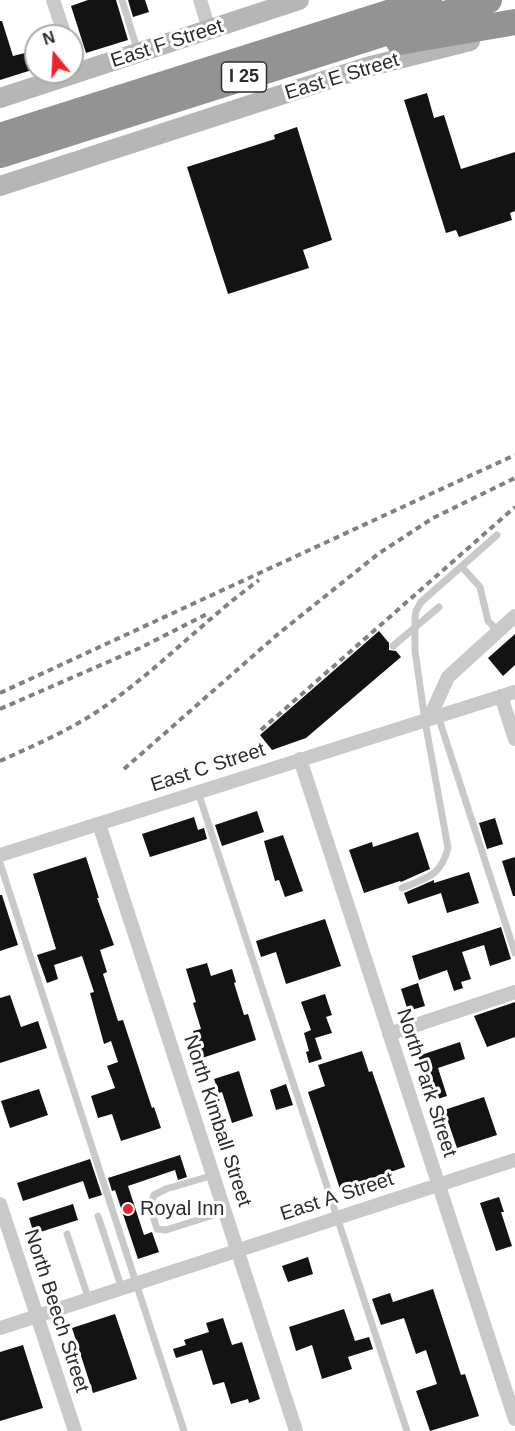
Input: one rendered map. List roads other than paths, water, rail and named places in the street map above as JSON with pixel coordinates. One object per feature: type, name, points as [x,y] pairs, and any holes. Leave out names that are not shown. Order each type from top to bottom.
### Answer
[{"type":"highway","points":[[240,69],[388,0]]},
{"type":"highway","name":"I 25","points":[[0,155],[429,0]]},
{"type":"highway","name":"I 25","points":[[0,136],[489,0]]},
{"type":"highway","points":[[240,69],[515,22]]},
{"type":"main road","name":"East F Street","points":[[84,62],[139,53],[278,3],[299,0]]},
{"type":"main road","name":"East E Street","points":[[0,186],[367,68],[515,29]]},
{"type":"main road","name":"East F Street","points":[[0,97],[30,84]]},
{"type":"street","points":[[53,0],[61,24]]},
{"type":"street","points":[[200,0],[209,29]]},
{"type":"street","points":[[431,719],[448,677],[515,616]]},
{"type":"street","name":"East C Street","points":[[0,855],[515,692]]},
{"type":"street","points":[[501,696],[515,740]]},
{"type":"street","name":"North Park Street","points":[[300,759],[515,1419]]},
{"type":"street","name":"North Kimball Street","points":[[99,824],[296,1431]]},
{"type":"street","points":[[389,1034],[515,992]]},
{"type":"street","name":"East A Street","points":[[0,1328],[515,1160]]},
{"type":"street","name":"North Beech Street","points":[[0,1204],[75,1431]]},
{"type":"lane","points":[[122,0],[139,53]]},
{"type":"lane","points":[[402,888],[433,876],[444,862],[448,848],[431,719],[415,651],[416,611],[421,602],[497,535]]},
{"type":"lane","points":[[462,567],[480,587],[488,621],[498,631]]},
{"type":"lane","points":[[393,646],[439,607]]},
{"type":"lane","points":[[431,719],[515,953]]},
{"type":"lane","points":[[198,792],[407,1431]]},
{"type":"lane","points":[[0,863],[184,1431]]},
{"type":"lane","points":[[214,1174],[166,1189],[154,1195],[150,1206],[158,1229],[166,1230],[226,1211]]},
{"type":"lane","points":[[98,1216],[122,1289]]},
{"type":"lane","points":[[67,1234],[89,1300]]},
{"type":"railway","points":[[0,693],[515,455]]},
{"type":"railway","points":[[124,769],[278,634],[378,554],[433,518],[515,478]]},
{"type":"railway","points":[[261,730],[515,507]]},
{"type":"railway","points":[[0,761],[63,732],[98,711],[140,680],[218,612],[259,580]]},
{"type":"railway","points":[[0,709],[140,648],[207,614]]},
{"type":"place","name":"Royal Inn","points":[[128,1209]]}]
